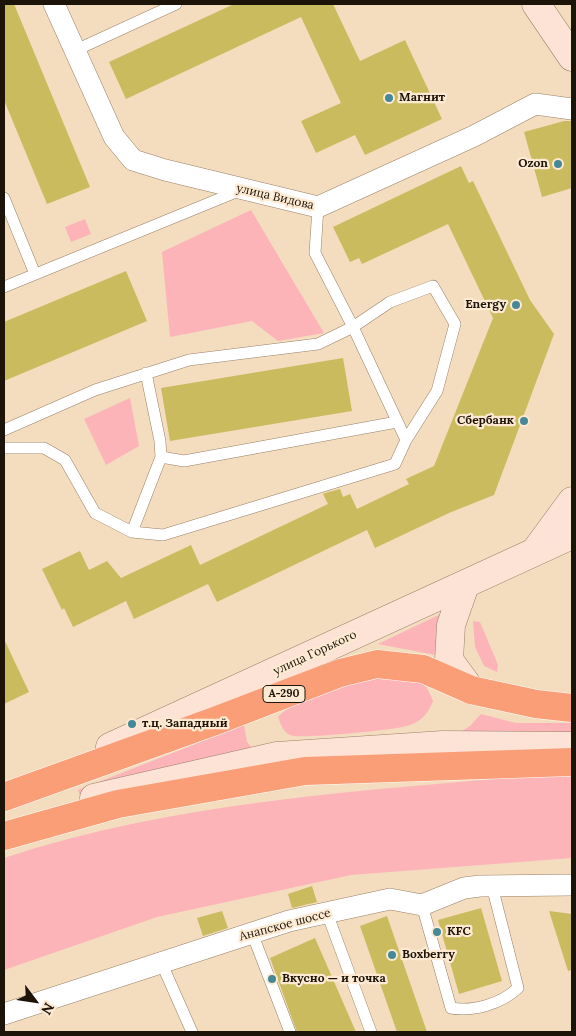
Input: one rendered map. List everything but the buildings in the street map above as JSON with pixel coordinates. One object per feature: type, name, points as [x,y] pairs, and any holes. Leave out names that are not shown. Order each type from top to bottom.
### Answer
[{"type":"highway","name":"А-290","points":[[4,796],[215,721],[340,673],[377,664],[423,669],[471,690],[536,704],[572,708]]},
{"type":"highway","points":[[4,836],[118,804],[305,771],[572,762]]},
{"type":"main road","points":[[536,4],[572,57]]},
{"type":"main road","points":[[534,553],[572,501]]},
{"type":"main road","name":"улица Горького","points":[[4,796],[572,535]]},
{"type":"main road","points":[[465,584],[451,625],[449,660],[471,690]]},
{"type":"main road","points":[[4,823],[123,789],[277,756],[443,745],[572,746]]},
{"type":"street","name":"улица Видова","points":[[54,4],[114,137],[133,160],[318,207],[474,136],[535,104],[572,109]]},
{"type":"street","points":[[422,905],[464,888],[572,885]]},
{"type":"street","name":"Анапское шоссе","points":[[4,1014],[160,962],[327,912],[390,899],[422,905]]},
{"type":"lane","points":[[76,50],[176,4]]},
{"type":"lane","points":[[4,287],[242,189]]},
{"type":"lane","points":[[4,198],[35,274]]},
{"type":"lane","points":[[318,207],[316,253],[406,440]]},
{"type":"lane","points":[[4,430],[95,390],[190,360],[318,344],[353,327],[390,302],[433,286],[455,324],[438,391],[406,440],[395,464],[163,535],[132,532],[94,513],[64,460],[44,448],[4,448]]},
{"type":"lane","points":[[132,532],[161,457],[160,441],[146,373]]},
{"type":"lane","points":[[161,457],[184,461],[397,422]]},
{"type":"lane","points":[[422,905],[451,1008],[465,1011],[508,998],[518,988],[492,886]]},
{"type":"lane","points":[[327,912],[372,1032]]},
{"type":"lane","points":[[252,933],[290,1032]]},
{"type":"lane","points":[[160,962],[192,1032]]},
{"type":"shaded area","points":[[251,210],[324,333],[278,341],[252,321],[170,337],[162,252]]},
{"type":"shaded area","points":[[85,219],[91,234],[71,242],[65,227]]},
{"type":"shaded area","points":[[130,398],[139,446],[106,465],[84,419]]},
{"type":"shaded area","points":[[449,610],[441,656],[378,644]]},
{"type":"shaded area","points":[[473,621],[480,622],[498,665],[497,672],[484,666],[475,647]]},
{"type":"shaded area","points":[[388,677],[416,680],[425,686],[433,701],[421,719],[402,727],[316,736],[294,736],[288,734],[280,723],[278,717],[299,702],[345,686]]},
{"type":"shaded area","points":[[481,714],[516,723],[572,723],[572,734],[454,736],[470,726]]},
{"type":"shaded area","points":[[244,725],[247,742],[256,752],[172,768],[80,796],[78,790]]},
{"type":"shaded area","points":[[541,775],[572,776],[572,858],[351,875],[157,917],[4,970],[4,858],[69,839],[135,823],[202,811],[337,793]]},
{"type":"place","name":"Магнит","points":[[389,98]]},
{"type":"place","name":"Ozon","points":[[558,164]]},
{"type":"place","name":"Energy","points":[[516,305]]},
{"type":"place","name":"Сбербанк","points":[[524,421]]},
{"type":"place","name":"т.ц. Западный","points":[[132,724]]},
{"type":"place","name":"KFC","points":[[437,932]]},
{"type":"place","name":"Boxberry","points":[[392,955]]},
{"type":"place","name":"Вкусно — и точка","points":[[272,979]]}]
